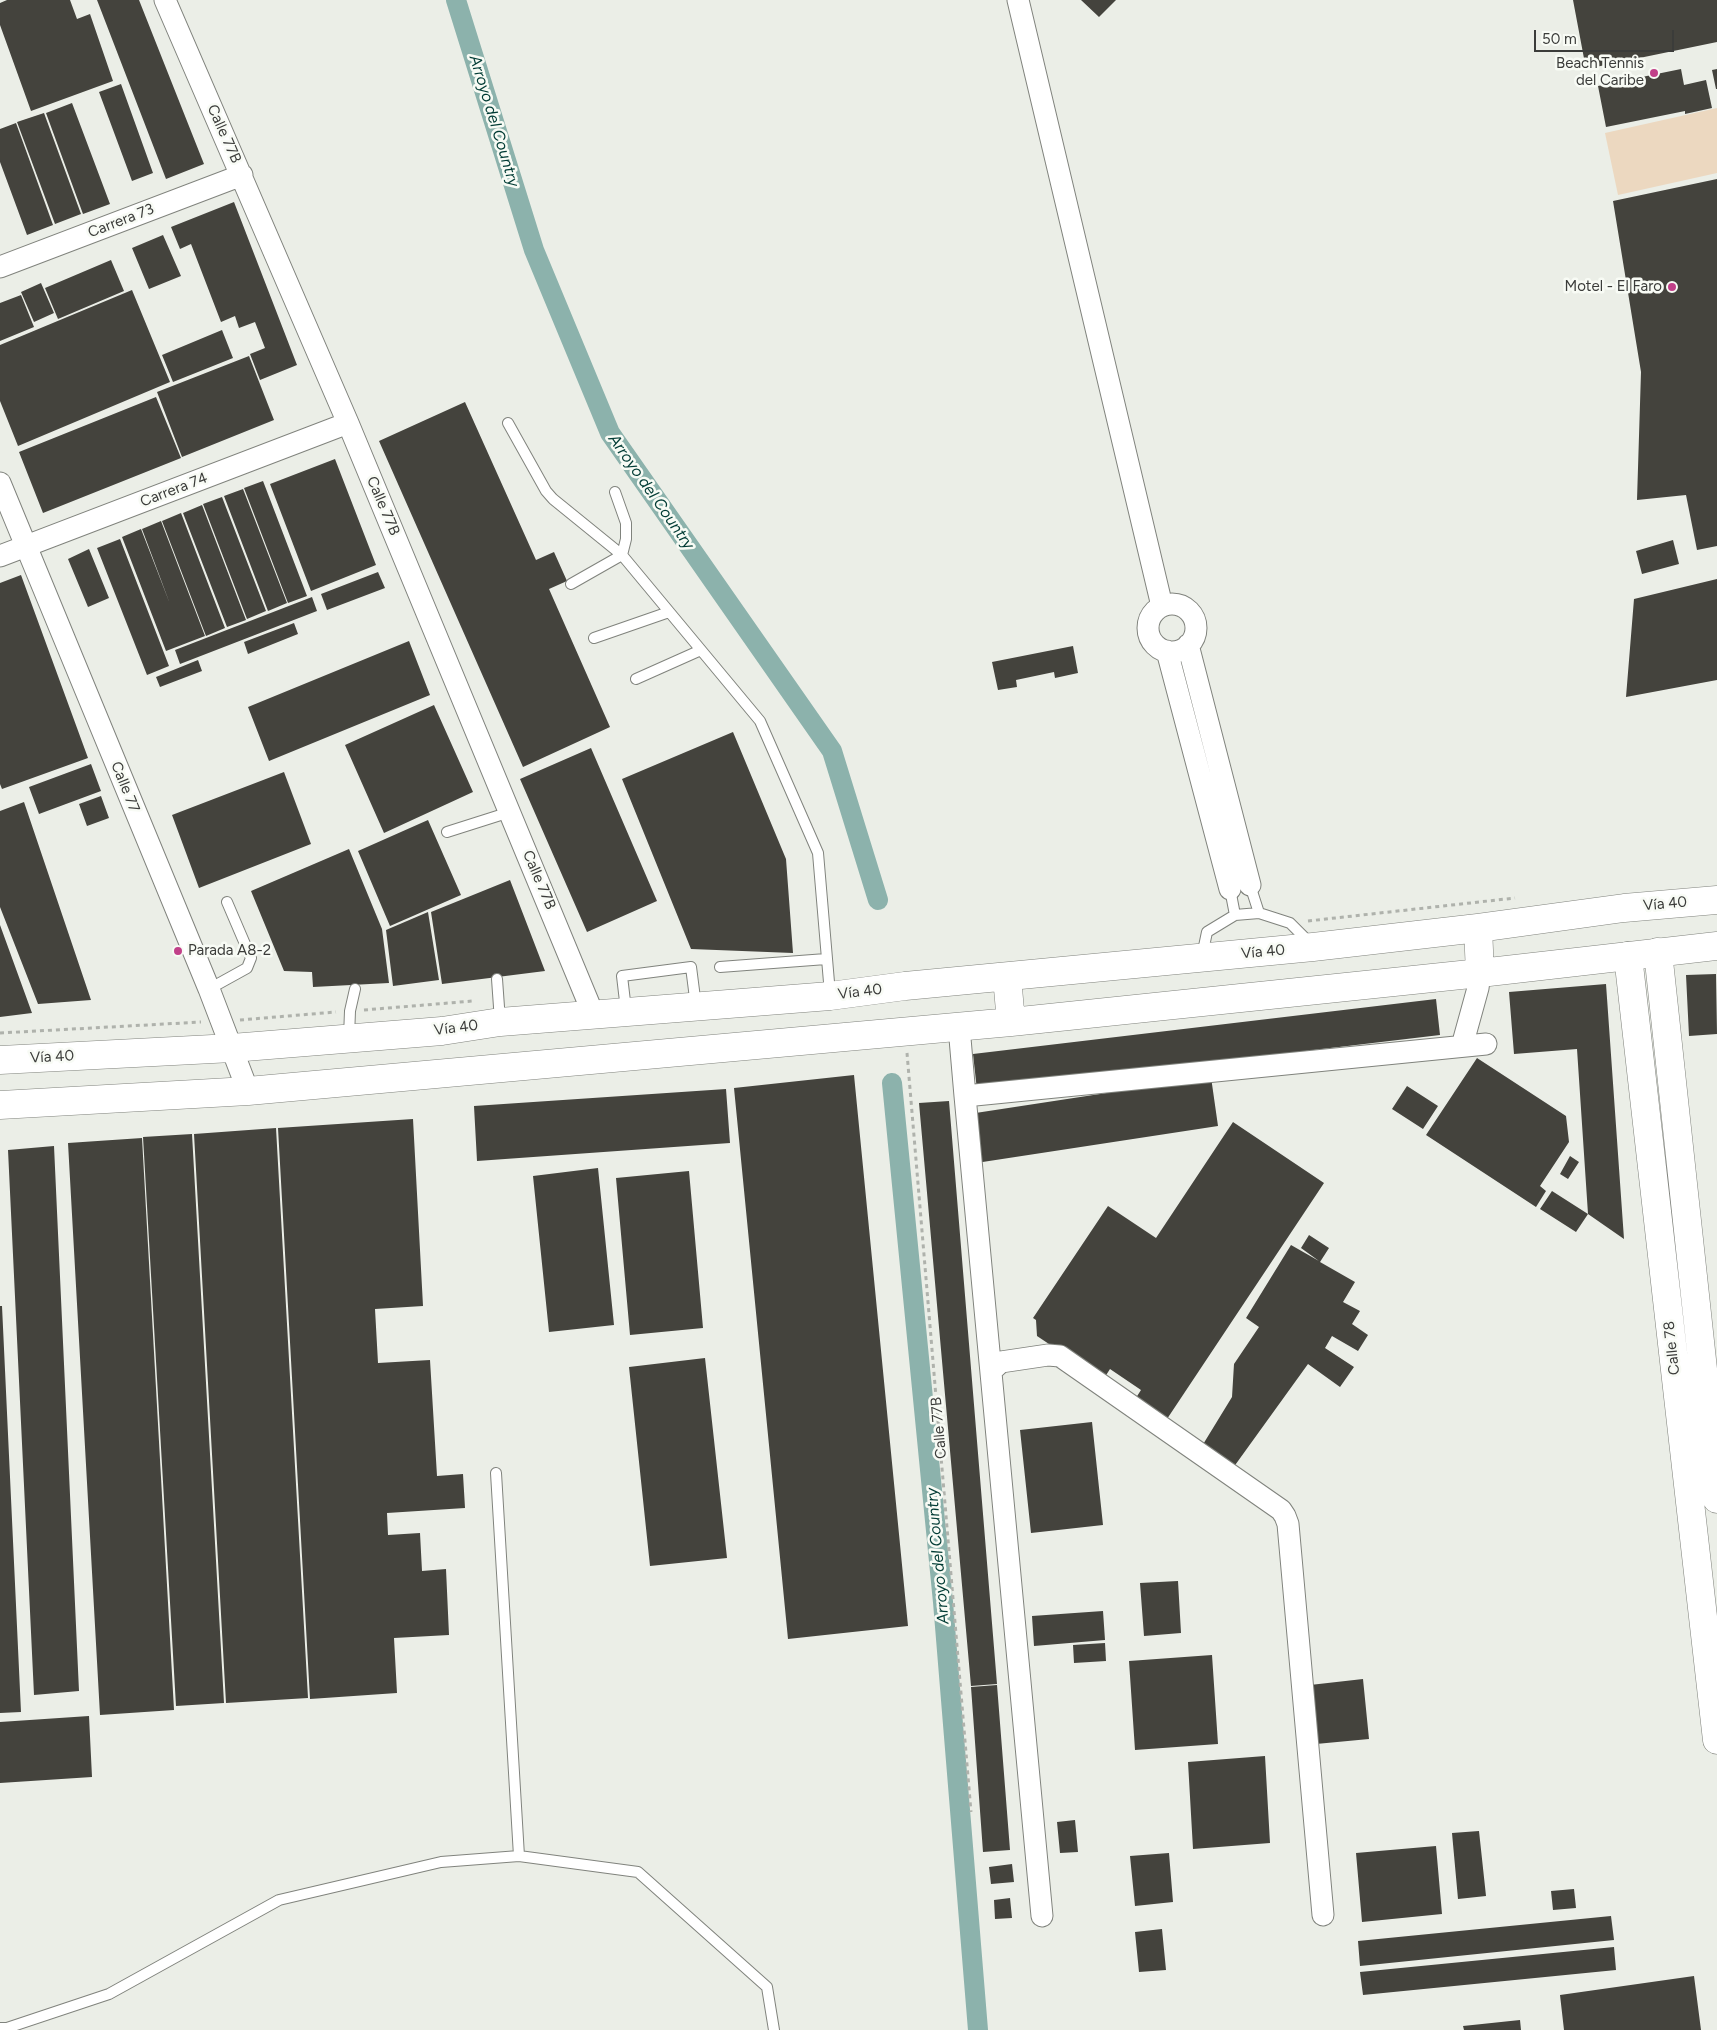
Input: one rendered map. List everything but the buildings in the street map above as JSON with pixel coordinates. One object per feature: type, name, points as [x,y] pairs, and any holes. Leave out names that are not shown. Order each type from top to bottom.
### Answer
[{"type":"main road","name":"Vía 40","points":[[0,1060],[232,1048],[442,1031],[498,1011],[594,1016],[830,996],[897,987],[1313,947],[1478,928],[1624,908],[1717,900]]},
{"type":"main road","points":[[1478,928],[1478,984]]},
{"type":"main road","points":[[0,1105],[248,1091],[446,1073],[960,1036],[1012,1022],[1478,984],[1628,956],[1717,946]]},
{"type":"main road","name":"Calle 78","points":[[1658,952],[1717,1499]]},
{"type":"main road","name":"Calle 78","points":[[1628,956],[1717,1740]]},
{"type":"main road","points":[[1008,977],[1012,1022]]},
{"type":"main road","points":[[442,1031],[446,1073]]},
{"type":"street","name":"Calle 77B","points":[[165,0],[348,423],[594,1016]]},
{"type":"street","points":[[1018,0],[1162,606]]},
{"type":"street","name":"Carrera 73","points":[[0,267],[242,175]]},
{"type":"street","name":"Carrera 74","points":[[0,556],[348,423]]},
{"type":"street","name":"Calle 77","points":[[0,483],[209,989],[248,1091]]},
{"type":"street","points":[[1176,605],[1184,607],[1193,618],[1195,632],[1188,645],[1182,650],[1167,651],[1154,644],[1148,631],[1151,616],[1162,606],[1176,605]]},
{"type":"street","points":[[1188,645],[1240,887]]},
{"type":"street","points":[[1167,651],[1240,887]]},
{"type":"street","points":[[1462,1046],[1478,984]]},
{"type":"street","points":[[960,1036],[1042,1916]]},
{"type":"street","points":[[965,1096],[1486,1044]]},
{"type":"street","points":[[991,1371],[1001,1362],[1048,1355],[1060,1356],[1281,1510],[1285,1516],[1288,1524],[1322,1916]]},
{"type":"lane","points":[[508,423],[550,495],[622,555],[760,721],[818,853],[830,996]]},
{"type":"lane","points":[[571,584],[622,555],[626,539],[626,523],[615,492]]},
{"type":"lane","points":[[594,638],[670,612]]},
{"type":"lane","points":[[636,679],[701,650]]},
{"type":"lane","points":[[447,832],[510,812]]},
{"type":"lane","points":[[1240,887],[1259,913]]},
{"type":"lane","points":[[1235,915],[1240,887]]},
{"type":"lane","points":[[209,989],[248,968],[251,958],[227,902]]},
{"type":"lane","points":[[1201,957],[1208,932],[1235,915],[1259,913],[1290,923],[1313,947]]},
{"type":"lane","points":[[720,967],[826,958]]},
{"type":"lane","points":[[627,1013],[622,976],[691,967],[696,1006]]},
{"type":"lane","points":[[496,979],[498,1011]]},
{"type":"lane","points":[[349,1038],[350,1011],[355,989]]},
{"type":"lane","points":[[496,1473],[518,1812],[519,1856]]},
{"type":"lane","points":[[0,2028],[7,2028],[109,1994],[280,1900],[441,1862],[519,1856],[638,1872],[767,1987],[774,2030]]},
{"type":"path","points":[[1290,923],[1519,897]]},
{"type":"path","points":[[0,1033],[220,1021],[350,1011],[498,1011]]},
{"type":"path","name":"Calle 77B","points":[[906,1043],[971,1812]]},
{"type":"shaded area","points":[[1717,108],[1717,173],[1618,195],[1605,133]]},
{"type":"waterway","name":"Arroyo del Country","points":[[456,0],[534,250],[610,433],[832,751],[878,900]]},
{"type":"waterway","name":"Arroyo del Country","points":[[892,1083],[943,1602],[978,2030]]},
{"type":"place","name":"Beach Tennis del Caribe","points":[[1654,73]]},
{"type":"place","name":"Motel - El Faro","points":[[1672,287]]},
{"type":"place","name":"Parada A8-2","points":[[178,951]]}]
